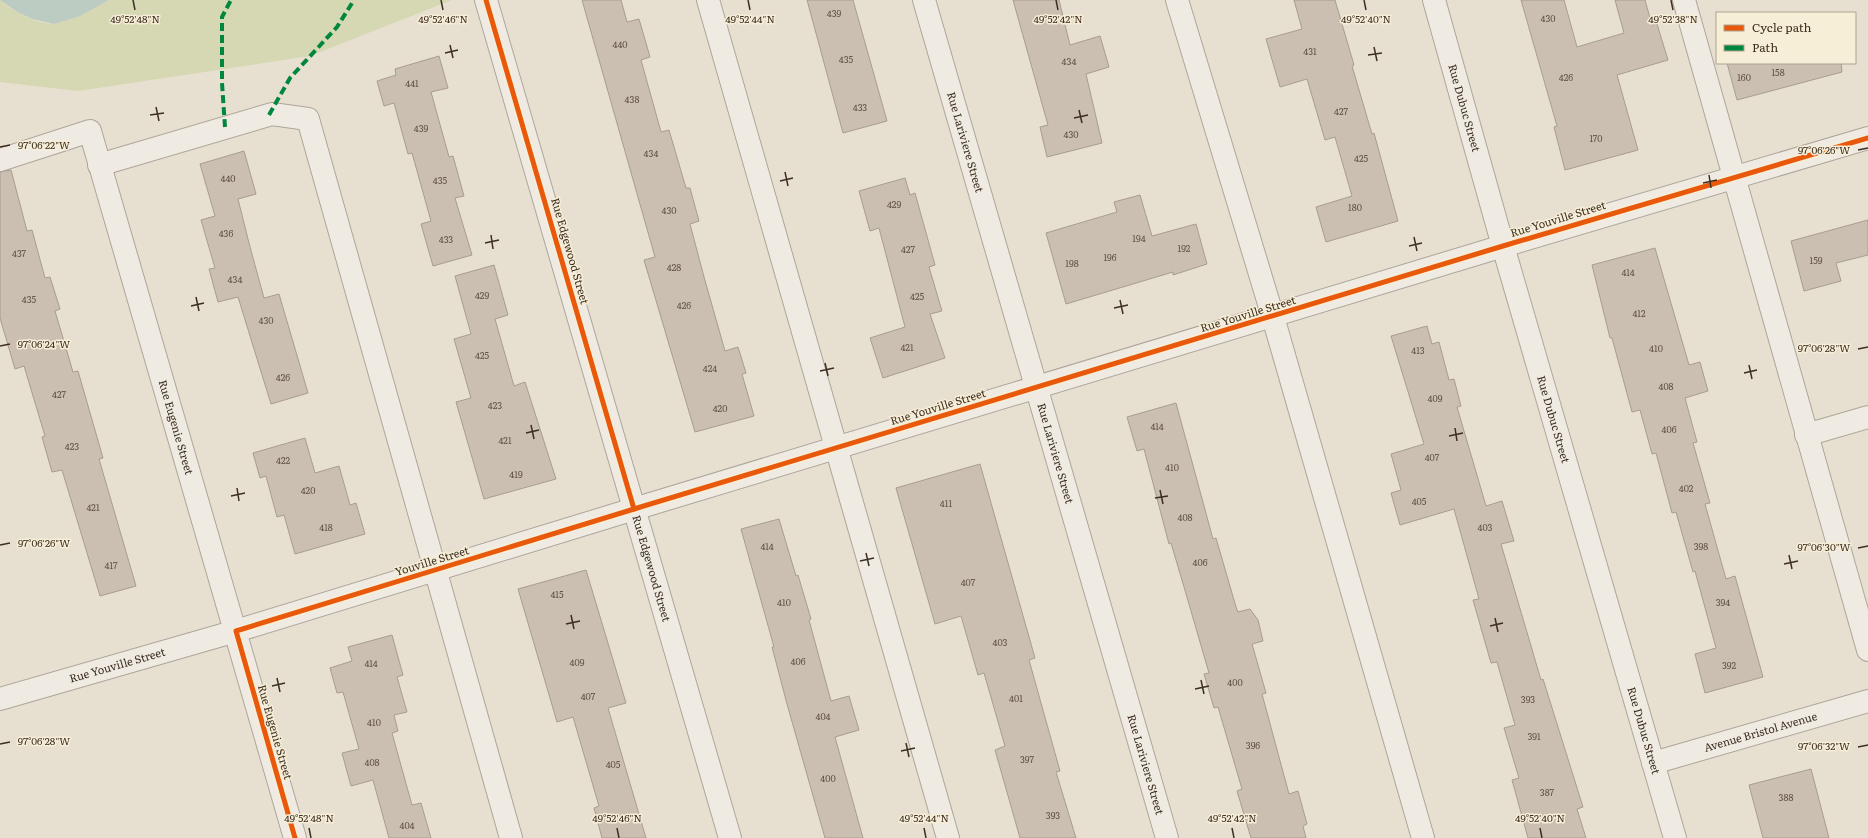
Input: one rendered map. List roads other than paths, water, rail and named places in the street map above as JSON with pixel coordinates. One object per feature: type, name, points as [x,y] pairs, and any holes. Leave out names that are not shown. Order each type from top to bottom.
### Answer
[{"type":"street","name":"Rue Edgewood Street","points":[[486,0],[730,838]]},
{"type":"street","points":[[708,0],[835,448],[948,838]]},
{"type":"street","name":"Rue Lariviere Street","points":[[924,0],[1167,838]]},
{"type":"street","points":[[1177,0],[1273,317],[1423,838]]},
{"type":"street","name":"Rue Dubuc Street","points":[[1434,0],[1503,246],[1675,838]]},
{"type":"street","points":[[1684,0],[1868,650]]},
{"type":"street","points":[[99,165],[272,114],[308,118],[511,838]]},
{"type":"street","name":"Rue Eugenie Street","points":[[0,160],[90,131],[295,838]]},
{"type":"street","name":"Rue Youville Street","points":[[634,509],[1036,389],[1735,176],[1868,138]]},
{"type":"street","points":[[1806,435],[1868,417]]},
{"type":"street","name":"Youville Street","points":[[236,631],[634,509]]},
{"type":"street","name":"Rue Youville Street","points":[[0,699],[236,631]]},
{"type":"street","name":"Avenue Bristol Avenue","points":[[1653,763],[1868,701]]}]
